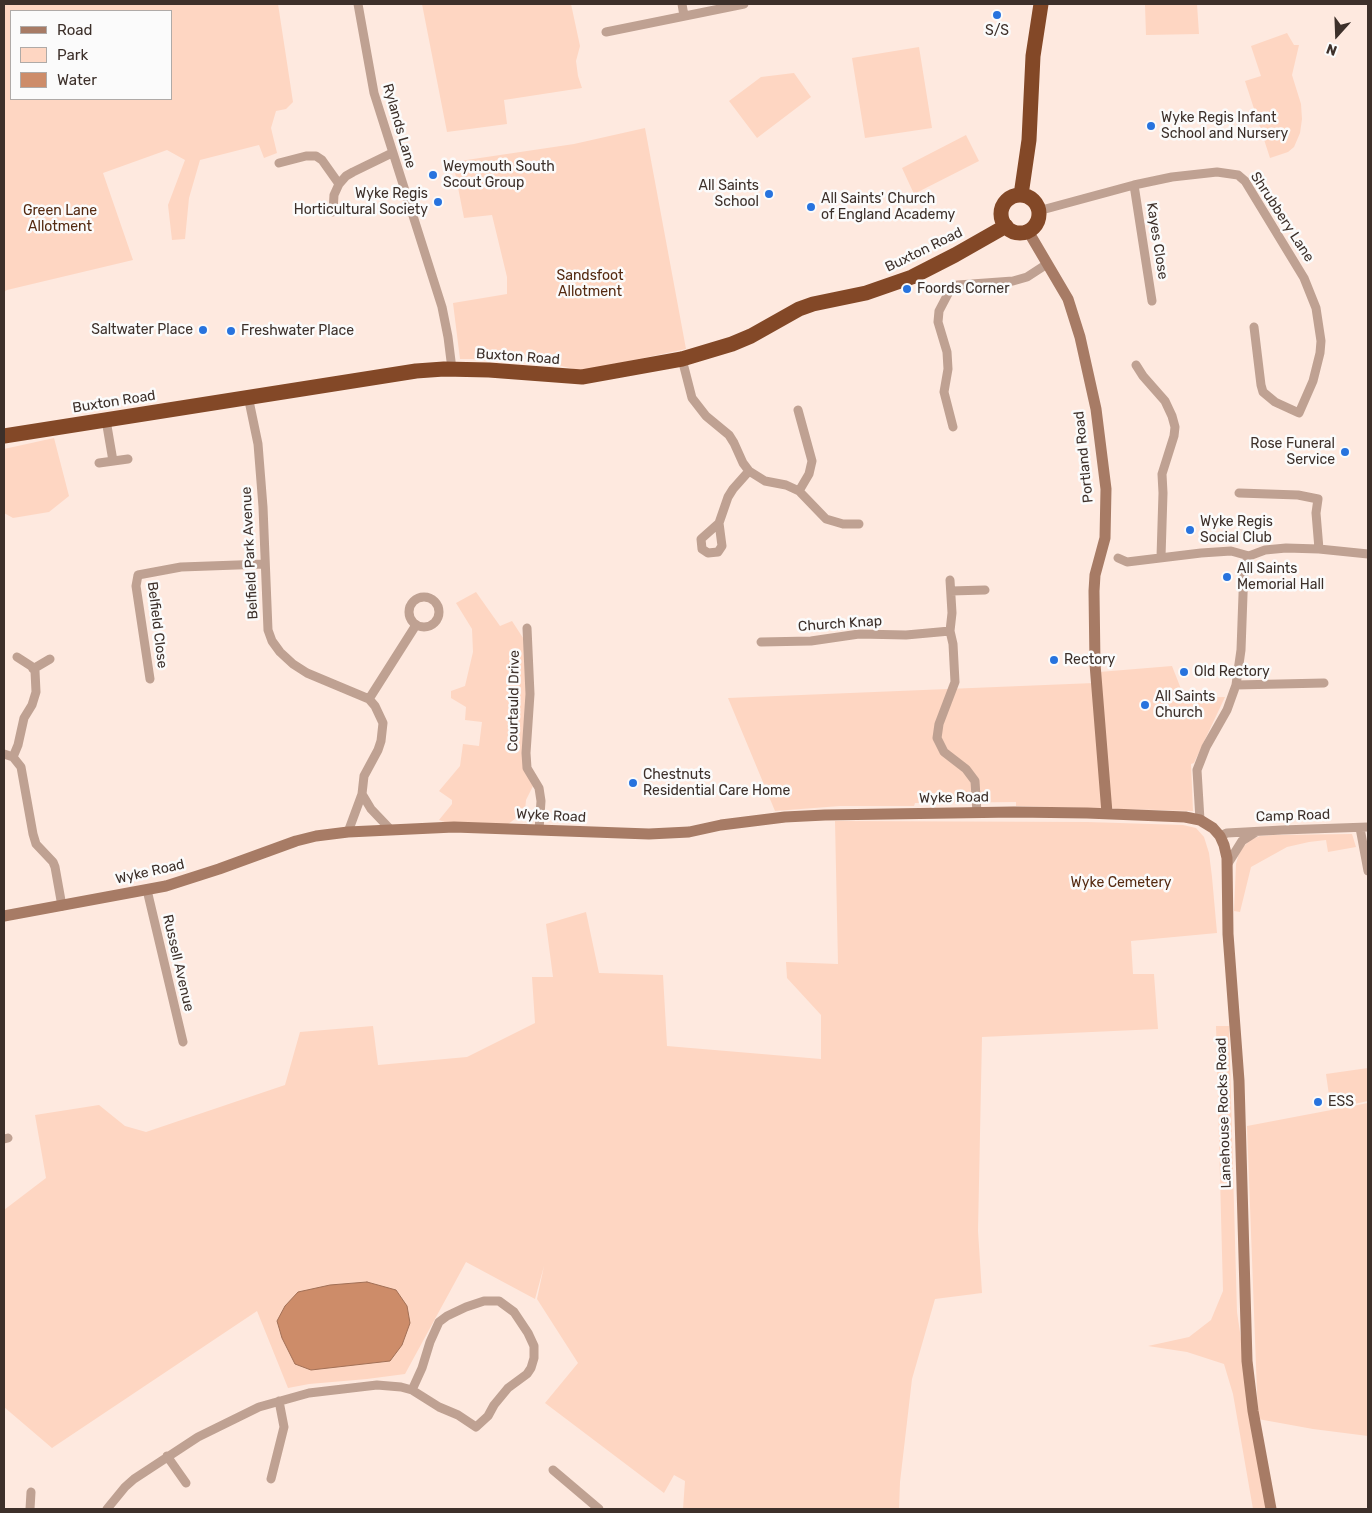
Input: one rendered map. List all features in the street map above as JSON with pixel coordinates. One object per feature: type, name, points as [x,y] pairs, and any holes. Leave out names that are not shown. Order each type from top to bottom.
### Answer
[{"type":"highway","points":[[1021,195],[1029,140],[1033,56],[1042,4]]},
{"type":"highway","points":[[1021,195],[1034,202],[1038,211],[1037,222],[1028,230],[1019,232],[1009,229],[1001,214],[1005,202],[1021,195]]},
{"type":"highway","name":"Buxton Road","points":[[4,436],[248,396],[426,370],[489,370],[582,377],[682,359],[742,340],[813,304],[866,293],[912,277],[1006,226]]},
{"type":"main road","name":"Portland Road","points":[[1028,230],[1068,299],[1080,336],[1096,410],[1105,481],[1104,538],[1095,573],[1094,591],[1096,669],[1106,813]]},
{"type":"main road","name":"Wyke Road","points":[[4,916],[147,890],[196,877],[296,841],[316,836],[348,832],[454,827],[656,834],[689,832],[785,817],[825,814],[1106,813]]},
{"type":"main road","points":[[1106,813],[1185,817],[1200,820],[1213,828],[1220,836]]},
{"type":"main road","name":"Lanehouse Rocks Road","points":[[1220,836],[1228,865],[1228,934],[1239,1081],[1247,1362],[1271,1509]]},
{"type":"street","name":"Rylands Lane","points":[[358,4],[372,83],[392,153],[442,307],[452,369]]},
{"type":"street","points":[[682,4],[684,16]]},
{"type":"street","points":[[606,32],[744,4]]},
{"type":"street","points":[[334,212],[334,195],[339,184],[352,172],[392,153]]},
{"type":"street","points":[[279,163],[306,156],[316,156],[322,160],[339,184]]},
{"type":"street","name":"Shrubbery Lane","points":[[1038,211],[1134,185],[1172,177],[1210,172],[1238,175],[1245,181],[1304,278],[1316,308],[1320,353],[1313,381],[1299,413],[1275,402],[1264,392],[1261,385],[1254,327]]},
{"type":"street","name":"Kayes Close","points":[[1134,185],[1152,301]]},
{"type":"street","points":[[953,427],[944,392],[948,357],[938,322],[939,311],[950,290],[953,286],[958,285],[1013,281],[1027,277],[1048,264]]},
{"type":"street","points":[[682,359],[692,398],[706,416],[729,435],[743,464],[749,471],[765,481],[786,485],[799,491],[806,496],[826,519],[843,524],[859,524]]},
{"type":"street","points":[[1136,364],[1143,376],[1165,401],[1175,428],[1162,474],[1161,557]]},
{"type":"street","name":"Belfield Park Avenue","points":[[248,396],[258,444],[268,630],[272,641],[280,652],[293,664],[307,673],[369,699]]},
{"type":"street","points":[[798,410],[812,461],[809,474],[799,491]]},
{"type":"street","points":[[106,420],[113,461]]},
{"type":"street","points":[[99,463],[128,459]]},
{"type":"street","points":[[718,523],[728,497],[749,471]]},
{"type":"street","points":[[1239,493],[1298,495],[1318,499],[1316,513],[1319,549]]},
{"type":"street","points":[[1118,558],[1127,562],[1161,557],[1231,552],[1249,556],[1258,552],[1277,549],[1319,549],[1368,554]]},
{"type":"street","points":[[1200,820],[1197,770],[1206,747],[1227,710],[1236,685],[1241,650],[1244,567],[1249,556]]},
{"type":"street","name":"Belfield Close","points":[[150,680],[136,586],[138,575],[181,567],[265,564]]},
{"type":"street","points":[[950,580],[952,613],[950,631],[953,644],[955,682],[939,724],[937,738],[944,752],[966,769],[975,781],[977,813]]},
{"type":"street","points":[[950,591],[986,590]]},
{"type":"street","points":[[348,832],[362,794],[364,776],[378,750],[383,731],[380,714],[376,706],[369,699],[416,625]]},
{"type":"street","name":"Courtauld Drive","points":[[527,628],[530,694],[526,753],[527,768],[539,788],[541,801],[540,830]]},
{"type":"street","name":"Church Knap","points":[[761,642],[811,641],[859,634],[906,635],[950,631]]},
{"type":"street","points":[[13,757],[24,718],[36,696],[36,675],[33,669],[17,658]]},
{"type":"street","points":[[33,669],[50,659]]},
{"type":"street","points":[[1236,685],[1324,683]]},
{"type":"street","points":[[4,754],[13,757],[23,770],[34,839],[53,862],[62,906]]},
{"type":"street","points":[[362,794],[371,809],[391,830]]},
{"type":"street","points":[[1364,828],[1368,871]]},
{"type":"street","name":"Camp Road","points":[[1220,836],[1227,833],[1258,831],[1364,828]]},
{"type":"street","points":[[1228,865],[1242,842],[1258,831]]},
{"type":"street","name":"Russell Avenue","points":[[147,890],[183,1042]]},
{"type":"street","points":[[107,1509],[130,1483],[167,1456],[198,1437],[259,1407],[309,1393],[377,1386],[401,1387],[412,1390],[439,1407],[458,1415],[476,1426],[488,1416],[494,1405],[508,1388],[527,1374],[534,1358],[534,1346],[514,1312],[499,1301],[484,1301],[466,1306],[440,1322],[430,1342],[422,1368],[412,1390]]},
{"type":"street","points":[[272,1479],[284,1427],[279,1400]]},
{"type":"street","points":[[167,1456],[186,1483]]},
{"type":"street","points":[[553,1470],[599,1509]]},
{"type":"street","points":[[30,1509],[31,1492]]},
{"type":"green space","name":"Green Lane Allotment","points":[[4,4],[278,4],[293,102],[286,109],[276,111],[271,128],[277,153],[264,158],[259,145],[200,160],[189,198],[185,239],[172,240],[168,205],[185,160],[167,150],[103,173],[133,260],[4,292]]},
{"type":"green space","points":[[422,4],[571,4],[580,46],[576,61],[582,88],[504,100],[507,124],[447,132]]},
{"type":"green space","points":[[1197,4],[1199,34],[1146,35],[1145,5]]},
{"type":"green space","points":[[1287,33],[1294,45],[1299,45],[1292,75],[1301,104],[1302,119],[1300,133],[1294,147],[1288,152],[1270,158],[1245,81],[1261,76],[1251,46]]},
{"type":"green space","points":[[919,47],[932,128],[865,138],[852,58]]},
{"type":"green space","points":[[794,73],[811,97],[757,138],[729,101],[761,77]]},
{"type":"green space","name":"Sandsfoot Allotment","points":[[645,128],[686,349],[582,371],[524,359],[460,359],[453,303],[507,294],[507,277],[492,215],[464,218],[453,162],[574,144]]},
{"type":"green space","points":[[966,135],[979,161],[914,194],[902,168]]},
{"type":"green space","points":[[54,438],[69,496],[49,512],[13,518],[4,513],[4,449]]},
{"type":"green space","points":[[476,592],[500,626],[512,621],[525,641],[527,693],[524,756],[534,784],[526,800],[525,811],[507,825],[447,823],[439,820],[452,804],[452,800],[439,791],[460,766],[463,744],[479,746],[482,722],[465,720],[466,707],[451,698],[451,691],[465,686],[473,652],[472,629],[456,603]]},
{"type":"green space","points":[[1172,666],[1186,698],[1225,697],[1194,763],[1191,764],[1193,811],[1016,806],[1016,802],[915,803],[914,806],[840,806],[775,811],[728,698],[1094,683],[1099,672]]},
{"type":"green space","name":"Wyke Cemetery","points":[[835,821],[1087,822],[1183,825],[1196,828],[1204,837],[1209,853],[1212,877],[1217,933],[1131,941],[1133,974],[1154,974],[1158,1029],[982,1037],[978,1231],[982,1293],[935,1299],[912,1379],[900,1482],[899,1509],[683,1509],[685,1481],[674,1475],[664,1493],[545,1403],[578,1363],[537,1299],[544,1266],[535,1299],[466,1262],[405,1374],[288,1388],[257,1311],[52,1448],[4,1407],[4,1210],[46,1178],[35,1115],[99,1105],[125,1126],[146,1132],[285,1085],[300,1032],[373,1026],[378,1065],[467,1057],[535,1023],[532,977],[553,977],[546,924],[586,912],[599,973],[663,975],[667,1046],[821,1059],[821,1015],[787,978],[786,962],[838,964]]},
{"type":"green space","points":[[1352,834],[1356,847],[1328,852],[1326,840],[1309,842],[1287,847],[1251,867],[1240,912],[1234,911],[1236,864],[1239,853],[1252,839],[1260,836],[1274,835]]},
{"type":"green space","points":[[1216,1026],[1229,1026],[1237,1312],[1266,1509],[1253,1509],[1233,1394],[1224,1364],[1187,1352],[1148,1346],[1189,1337],[1211,1320],[1223,1291]]},
{"type":"green space","points":[[1368,1068],[1368,1101],[1331,1109],[1326,1074]]},
{"type":"green space","points":[[1368,1103],[1368,1436],[1258,1419],[1247,1126]]},
{"type":"water","points":[[367,1282],[396,1290],[407,1306],[410,1323],[402,1345],[390,1361],[311,1370],[295,1364],[282,1338],[277,1321],[285,1306],[298,1292],[330,1285]]},
{"type":"place","name":"S/S","points":[[997,15]]},
{"type":"place","name":"Wyke Regis Infant School and Nursery","points":[[1151,126]]},
{"type":"place","name":"Weymouth South Scout Group","points":[[433,175]]},
{"type":"place","name":"All Saints School","points":[[769,194]]},
{"type":"place","name":"Wyke Regis Horticultural Society","points":[[438,202]]},
{"type":"place","name":"All Saints' Church of England Academy","points":[[811,207]]},
{"type":"place","name":"Foords Corner","points":[[907,289]]},
{"type":"place","name":"Saltwater Place","points":[[203,330]]},
{"type":"place","name":"Freshwater Place","points":[[231,331]]},
{"type":"place","name":"Rose Funeral Service","points":[[1345,452]]},
{"type":"place","name":"Wyke Regis Social Club","points":[[1190,530]]},
{"type":"place","name":"All Saints Memorial Hall","points":[[1227,577]]},
{"type":"place","name":"Rectory","points":[[1054,660]]},
{"type":"place","name":"Old Rectory","points":[[1184,672]]},
{"type":"place","name":"All Saints Church","points":[[1145,705]]},
{"type":"place","name":"Chestnuts Residential Care Home","points":[[633,783]]},
{"type":"place","name":"ESS","points":[[1318,1102]]}]
